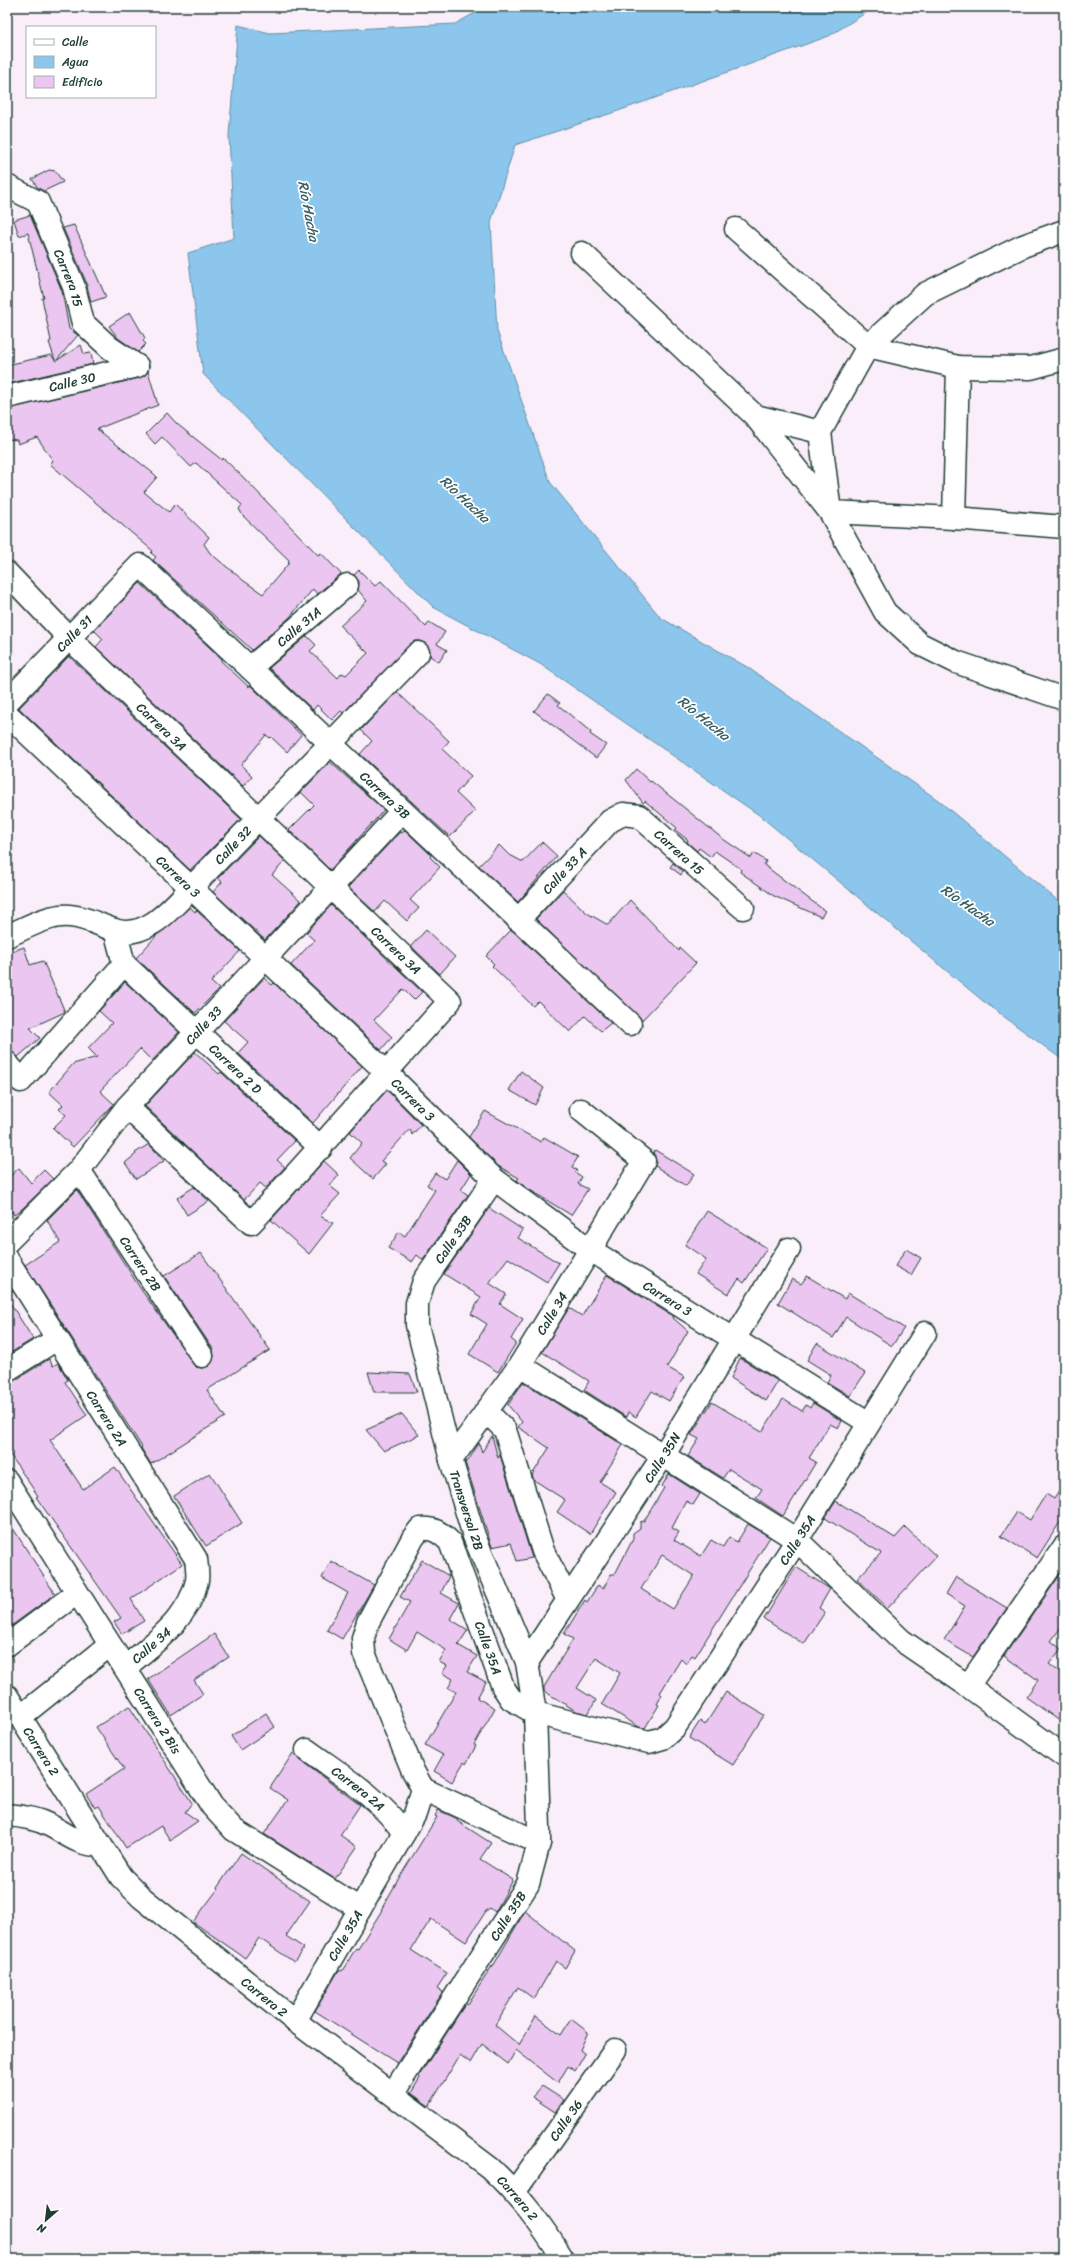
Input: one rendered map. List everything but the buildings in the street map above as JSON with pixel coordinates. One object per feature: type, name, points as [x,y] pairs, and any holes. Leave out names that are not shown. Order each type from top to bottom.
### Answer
[{"type":"street","name":"Carrera 15","points":[[7,186],[38,202],[74,287],[83,323],[110,348],[137,366]]},
{"type":"street","points":[[736,229],[868,346],[958,367],[1031,368],[1064,359]]},
{"type":"street","points":[[830,512],[820,432],[868,346],[925,294],[1023,246],[1064,231]]},
{"type":"street","points":[[582,253],[754,416],[830,512],[885,612],[920,644],[956,662],[1064,699]]},
{"type":"street","name":"Calle 30","points":[[7,397],[137,366]]},
{"type":"street","points":[[954,518],[958,367]]},
{"type":"street","points":[[754,416],[820,432]]},
{"type":"street","points":[[830,512],[954,518],[1064,527]]},
{"type":"street","name":"Calle 31","points":[[7,702],[140,565]]},
{"type":"street","name":"Carrera 3B","points":[[140,565],[630,1024]]},
{"type":"street","name":"Carrera 3A","points":[[7,573],[69,638],[450,1001],[386,1072],[321,1148],[251,1223],[127,1107]]},
{"type":"street","name":"Calle 31A","points":[[250,668],[347,585]]},
{"type":"street","name":"Calle 32","points":[[7,936],[52,917],[70,915],[92,920],[115,930],[134,930],[150,925],[168,911],[190,889],[418,653]]},
{"type":"street","name":"Carrera 3","points":[[7,714],[264,959],[386,1072],[494,1179],[588,1249],[869,1423]]},
{"type":"street","name":"Calle 33","points":[[7,1242],[79,1170],[127,1107],[195,1032],[331,889],[402,811]]},
{"type":"street","name":"Carrera 15","points":[[610,821],[623,814],[639,816],[744,908]]},
{"type":"street","name":"Calle 33 A","points":[[518,920],[610,821]]},
{"type":"street","points":[[7,1063],[21,1081],[124,964],[115,930]]},
{"type":"street","name":"Carrera 2 D","points":[[124,964],[195,1032],[321,1148]]},
{"type":"street","name":"Calle 34","points":[[451,1460],[520,1364],[588,1249],[644,1161],[581,1110]]},
{"type":"street","name":"Carrera 2B","points":[[79,1170],[202,1356]]},
{"type":"street","name":"Calle 33B","points":[[417,1303],[424,1281],[494,1179]]},
{"type":"street","name":"Calle 35N","points":[[527,1662],[567,1598],[663,1456],[789,1249]]},
{"type":"street","name":"Carrera 2A","points":[[7,1259],[196,1559],[197,1579]]},
{"type":"street","name":"Transversal 2B","points":[[417,1303],[417,1325],[451,1460],[474,1536],[527,1662],[535,1712]]},
{"type":"street","name":"Calle 35A","points":[[295,2021],[415,1814],[423,1789],[364,1653],[363,1638],[368,1622],[413,1538],[420,1529],[430,1528],[440,1533],[450,1542],[503,1687],[511,1699],[535,1712],[649,1742],[663,1738],[675,1727],[797,1540],[925,1333]]},
{"type":"street","points":[[7,1370],[57,1339]]},
{"type":"street","points":[[520,1364],[797,1540],[901,1640],[1062,1751]]},
{"type":"street","points":[[486,1411],[505,1430],[543,1551],[567,1598]]},
{"type":"street","name":"Carrera 2 Bis","points":[[7,1481],[212,1806],[234,1830],[360,1908]]},
{"type":"street","points":[[968,1686],[1064,1547]]},
{"type":"street","name":"Calle 34","points":[[125,1668],[173,1626],[192,1598],[197,1579]]},
{"type":"street","points":[[7,1645],[77,1593]]},
{"type":"street","points":[[20,1717],[110,1645]]},
{"type":"street","name":"Carrera 2","points":[[7,1696],[99,1845],[121,1877],[141,1897],[295,2021],[490,2168],[515,2191],[538,2220],[563,2259]]},
{"type":"street","name":"Calle 35B","points":[[392,2093],[528,1884],[538,1843],[535,1712]]},
{"type":"street","name":"Carrera 2A","points":[[308,1750],[378,1803],[392,1816],[404,1833]]},
{"type":"street","points":[[423,1789],[538,1843]]},
{"type":"street","points":[[7,1815],[26,1816],[49,1825],[77,1842],[87,1845],[99,1845]]},
{"type":"street","name":"Calle 36","points":[[515,2191],[616,2050]]},
{"type":"water","name":"Río Hacha","points":[[486,7],[875,7],[829,36],[621,110],[515,145],[491,222],[497,331],[550,482],[661,618],[747,667],[938,800],[1064,906],[1064,1061],[983,1001],[759,815],[540,664],[433,607],[203,374],[188,253],[234,238],[229,135],[238,25],[270,33],[455,24]]}]
